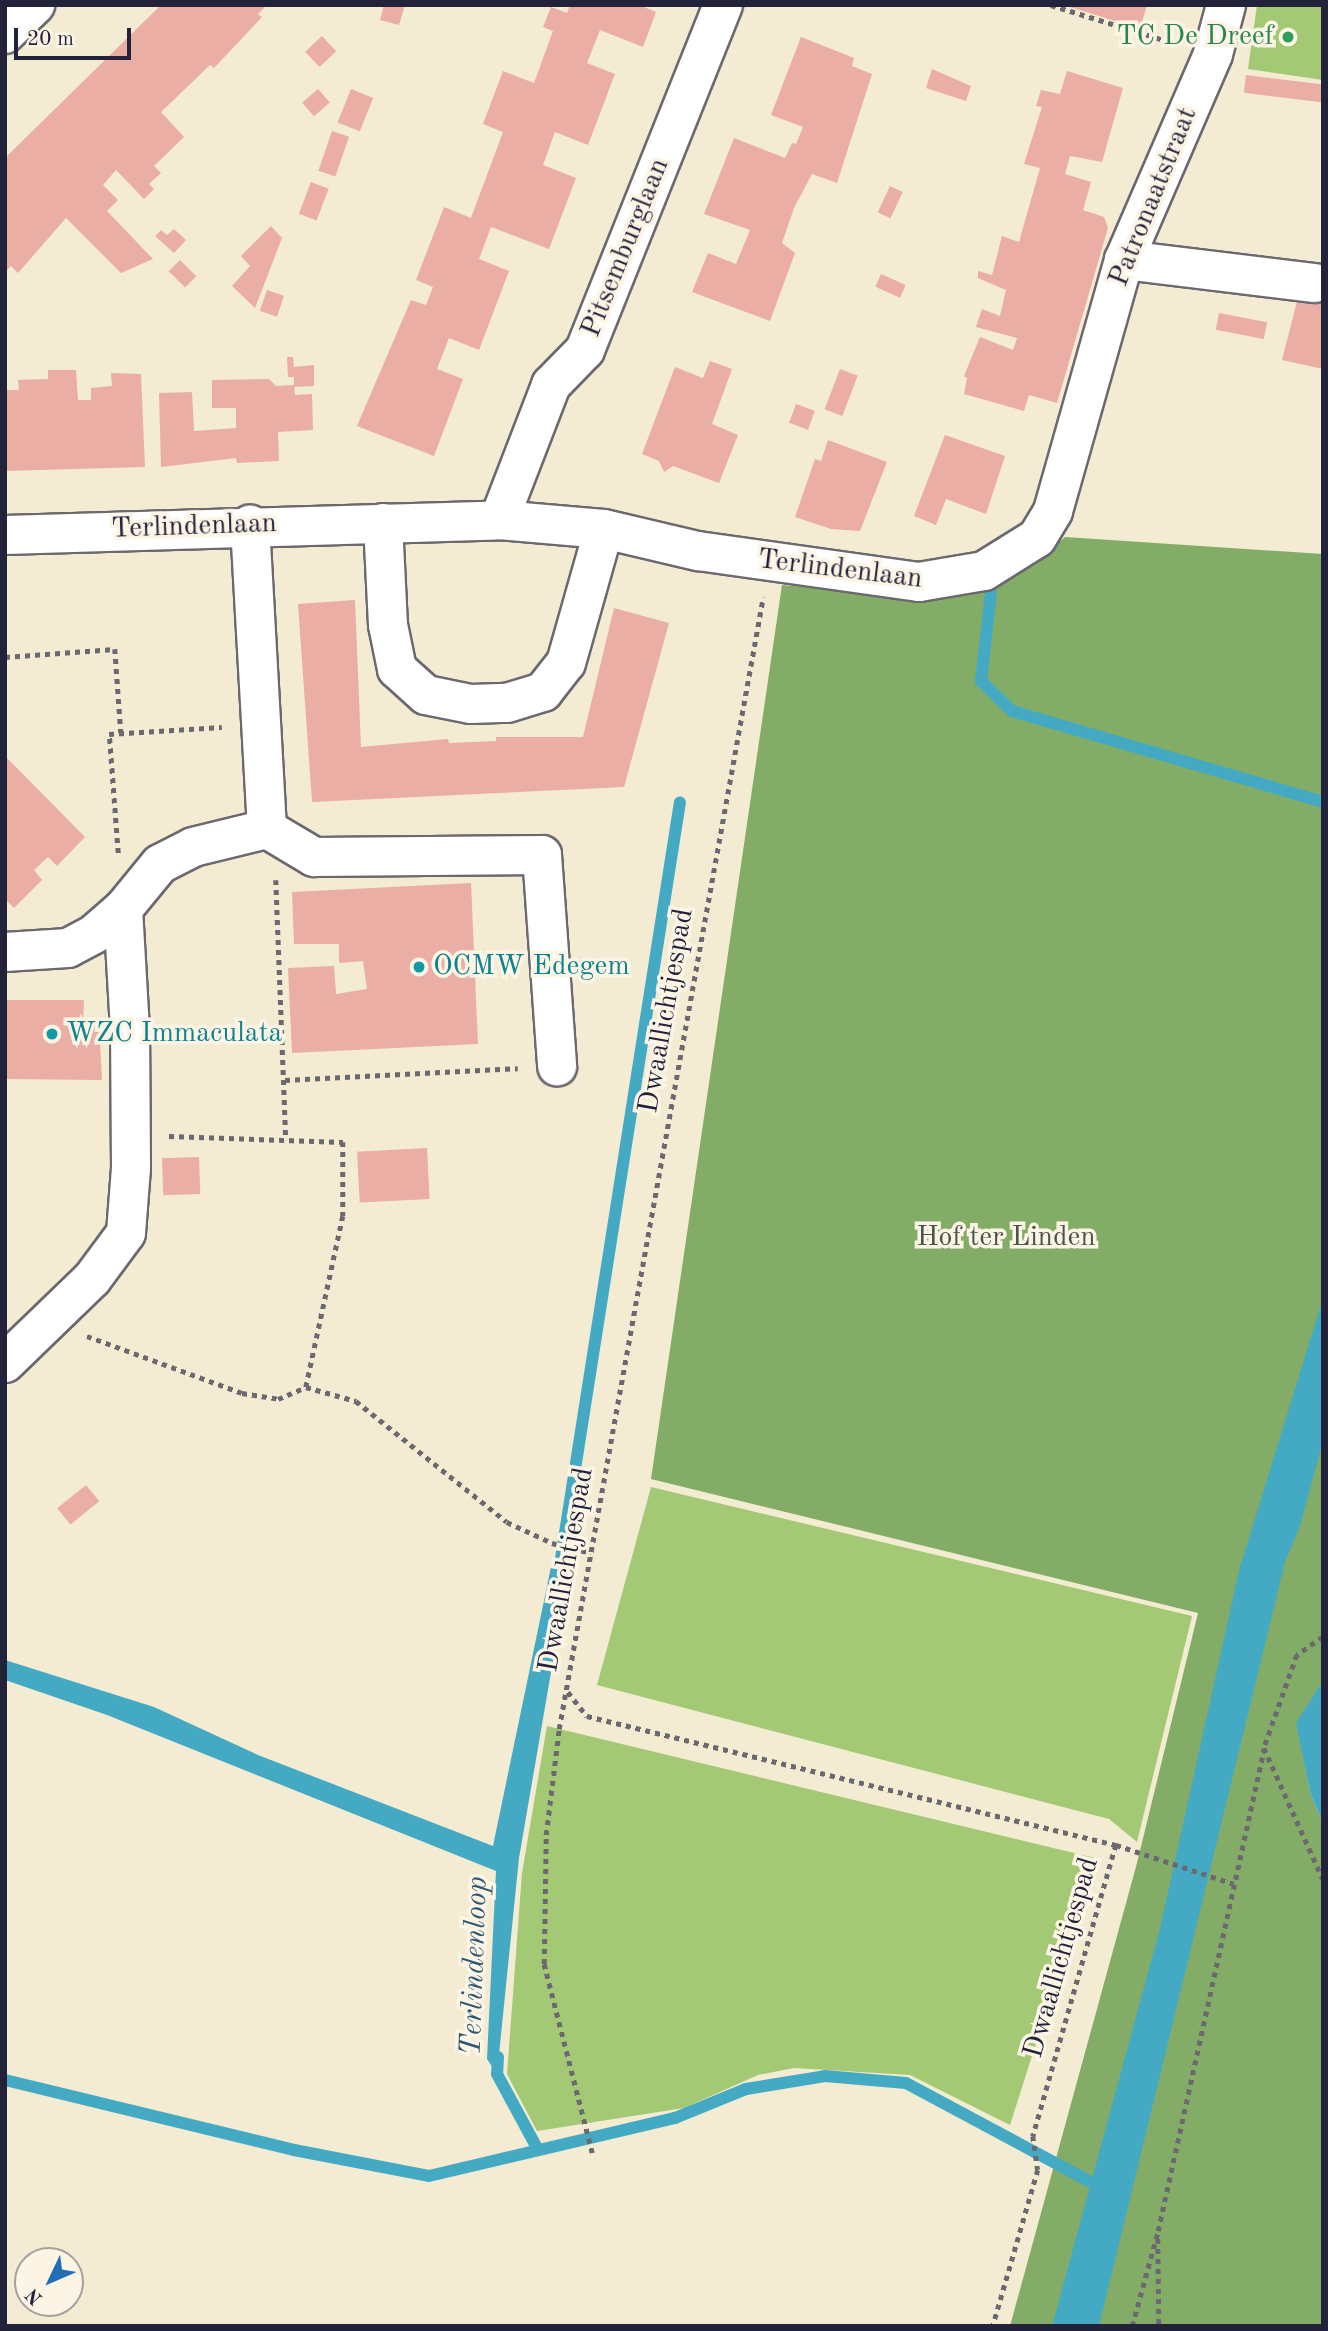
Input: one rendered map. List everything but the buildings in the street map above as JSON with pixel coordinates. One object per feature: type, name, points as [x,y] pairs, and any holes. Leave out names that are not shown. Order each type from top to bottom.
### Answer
[{"type":"street","points":[[5,34],[35,5]]},
{"type":"street","name":"Pitsemburglaan","points":[[499,520],[551,386],[586,350],[723,5]]},
{"type":"street","name":"Patronaatstraat","points":[[1053,511],[1124,260],[1213,54],[1226,5]]},
{"type":"street","points":[[1124,260],[1315,283]]},
{"type":"street","name":"Terlindenlaan","points":[[5,535],[250,524],[499,520],[604,529],[698,551],[919,582],[950,580],[984,571],[1012,557],[1037,538],[1053,511]]},
{"type":"street","points":[[383,523],[388,625],[397,668],[426,695],[471,704],[507,703],[543,692],[566,663],[604,529]]},
{"type":"street","points":[[250,524],[260,724],[271,831]]},
{"type":"street","points":[[5,953],[68,948],[94,934],[123,909],[160,864],[193,847],[271,831],[314,857],[542,855],[557,1066]]},
{"type":"street","points":[[5,1363],[92,1279],[126,1233],[130,1134],[123,909]]},
{"type":"path","points":[[1051,5],[1213,54]]},
{"type":"path","name":"Dwaallichtjespad","points":[[769,562],[568,1692],[587,1716],[1116,1845],[1033,2136],[1038,2169],[993,2326]]},
{"type":"path","points":[[5,657],[115,649],[121,733]]},
{"type":"path","points":[[123,909],[109,734],[260,724]]},
{"type":"path","points":[[271,831],[286,1140]]},
{"type":"path","points":[[285,1080],[557,1066]]},
{"type":"path","points":[[130,1134],[343,1142],[343,1216],[306,1387]]},
{"type":"path","points":[[42,1327],[65,1328],[243,1393],[278,1399],[306,1387],[356,1401],[508,1522],[551,1544],[591,1553]]},
{"type":"path","points":[[1132,2326],[1158,2231],[1264,1748],[1297,1655],[1323,1637]]},
{"type":"path","points":[[568,1692],[545,1835],[544,1951],[552,2007],[592,2153]]},
{"type":"path","points":[[1264,1748],[1323,1879]]},
{"type":"path","points":[[1116,1845],[1234,1884]]},
{"type":"path","points":[[1158,2231],[1159,2326]]},
{"type":"green space","name":"TC De Dreef","points":[[1257,5],[1323,5],[1323,80],[1248,69]]},
{"type":"green space","name":"Hof ter Linden","points":[[1065,537],[1323,554],[1323,1680],[1297,1723],[1311,1796],[1323,1822],[1323,2326],[1010,2326],[1137,1863],[1198,1613],[651,1479],[782,585],[935,598],[984,588],[1028,569]]},
{"type":"green space","points":[[651,1487],[1192,1616],[1137,1842],[1109,1819],[597,1685]]},
{"type":"green space","points":[[547,1726],[1095,1858],[1010,2125],[910,2075],[794,2068],[758,2075],[684,2108],[537,2131],[507,2074],[522,1873]]},
{"type":"water","points":[[1323,1298],[1323,1441],[1300,1526],[1285,1562],[1099,2326],[1052,2326],[1160,1928],[1239,1570]]},
{"type":"water","points":[[562,1555],[570,1562],[519,1858],[497,2074],[487,2059],[496,1871],[107,1715],[5,1680],[5,1660],[154,1707],[258,1755],[493,1846],[552,1562]]},
{"type":"water","points":[[1323,1680],[1323,1822],[1311,1796],[1296,1723]]},
{"type":"waterway","points":[[991,592],[981,681],[1012,711],[1323,802]]},
{"type":"waterway","points":[[559,1571],[680,802]]},
{"type":"waterway","name":"Terlindenloop","points":[[498,2057],[497,2074],[537,2148]]},
{"type":"waterway","name":"Terlindenloop","points":[[5,2080],[294,2150],[429,2176],[675,2118],[746,2089],[825,2076],[906,2083],[1102,2188]]},
{"type":"place","name":"TC De Dreef","points":[[1288,37]]},
{"type":"place","name":"OCMW Edegem","points":[[419,967]]},
{"type":"place","name":"WZC Immaculata","points":[[52,1034]]}]
